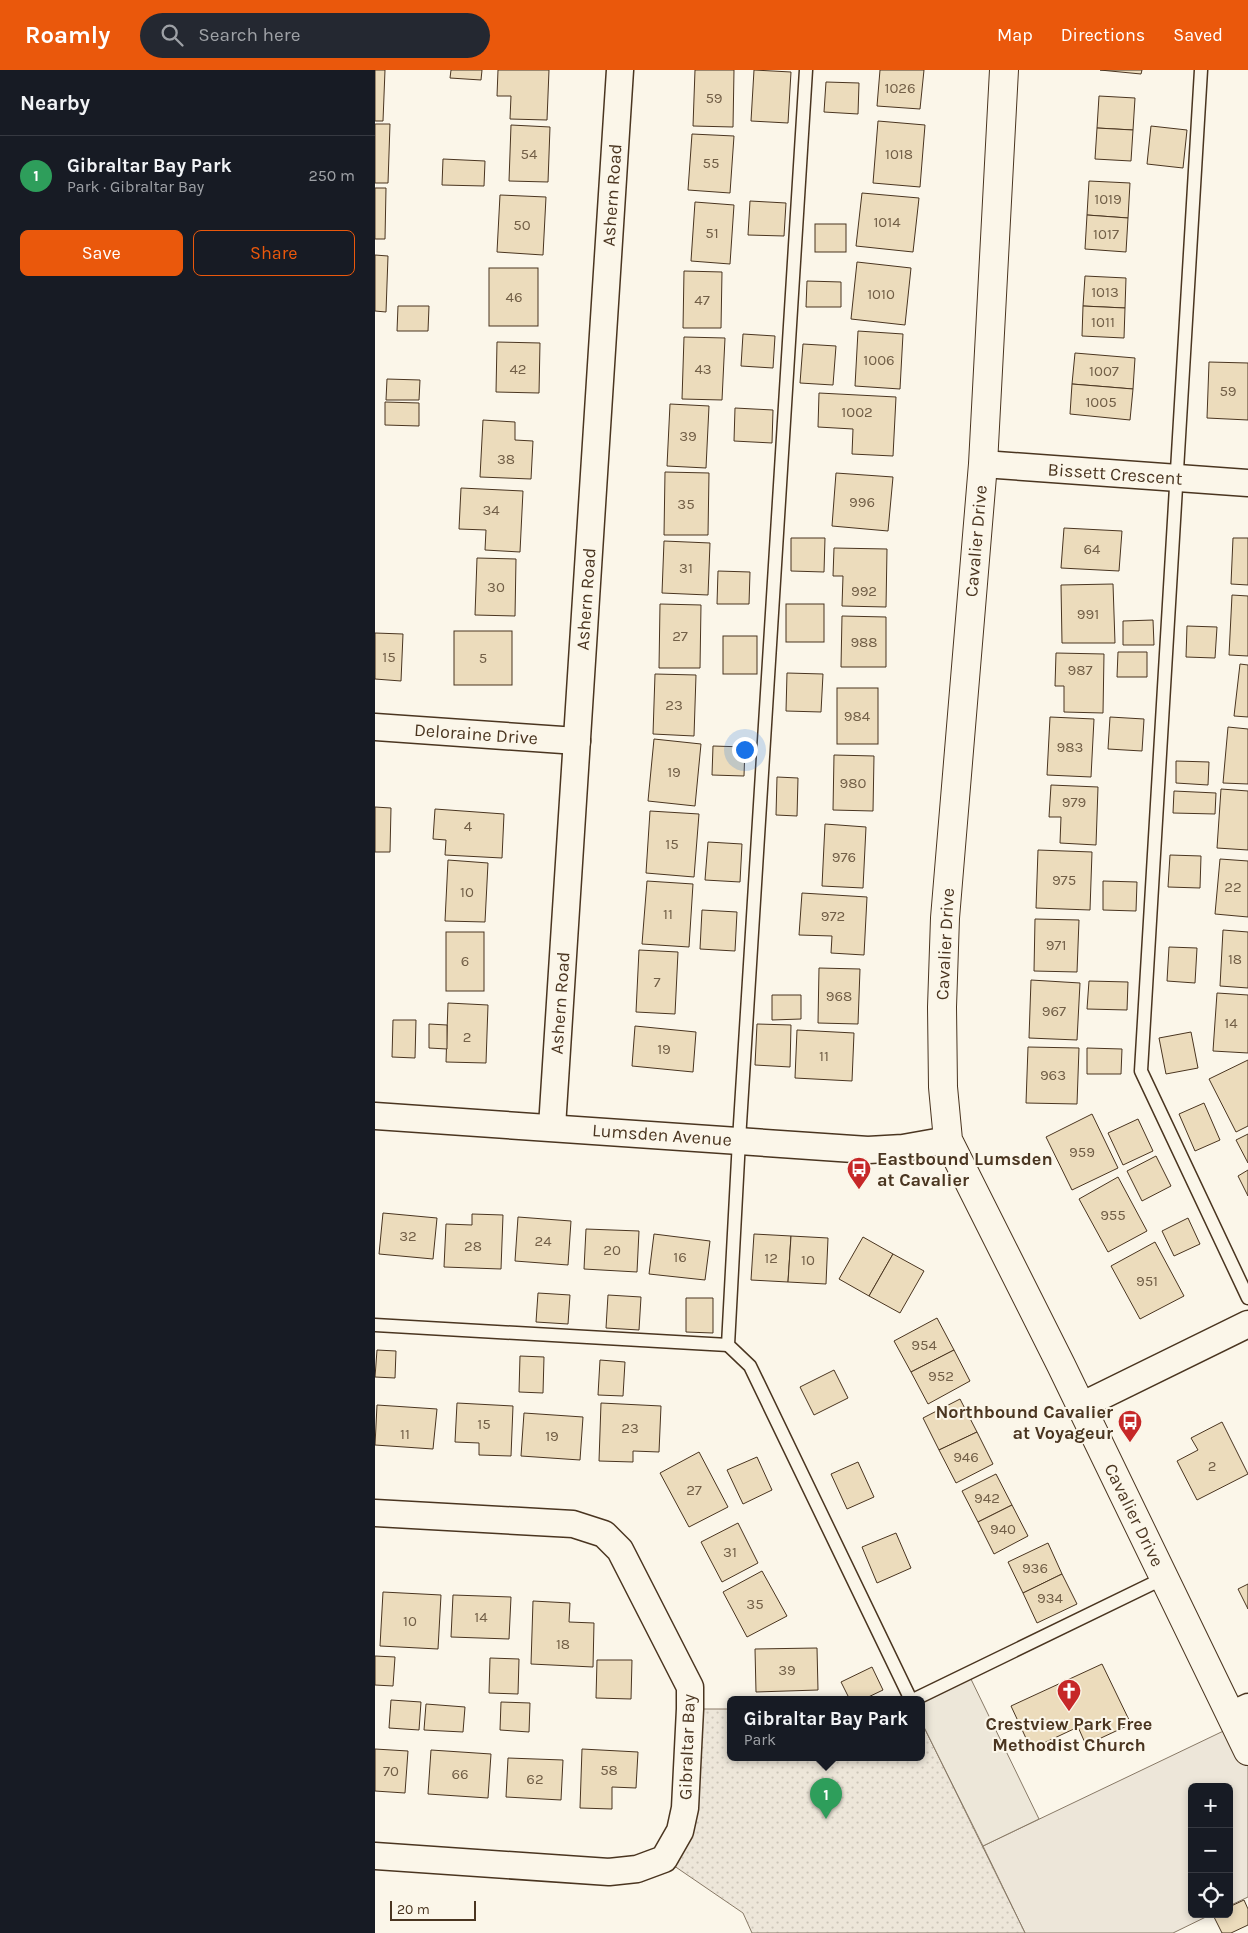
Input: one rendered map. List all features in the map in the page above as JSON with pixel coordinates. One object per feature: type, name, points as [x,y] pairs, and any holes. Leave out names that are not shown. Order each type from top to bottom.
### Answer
[{"type":"street","name":"Ashern Road","points":[[553,1128],[620,70]]},
{"type":"street","name":"Cavalier Drive","points":[[1004,70],[983,464],[945,918],[942,1007],[943,1086],[948,1140],[1081,1406],[1164,1578],[1239,1711],[1248,1750]]},
{"type":"street","name":"Bissett Crescent","points":[[983,464],[1248,483]]},
{"type":"street","name":"Deloraine Drive","points":[[375,728],[577,741]]},
{"type":"street","name":"Lumsden Avenue","points":[[375,1116],[868,1150],[903,1148],[948,1140]]},
{"type":"street","points":[[1081,1406],[1248,1324]]},
{"type":"street","name":"Gibraltar Bay","points":[[375,1513],[573,1524],[604,1534],[620,1550],[690,1687],[685,1808],[680,1831],[664,1859],[637,1869],[609,1872],[375,1856]]},
{"type":"lane","points":[[728,1345],[805,70]]},
{"type":"lane","points":[[1201,70],[1141,1071],[1248,1298]]},
{"type":"lane","points":[[375,1324],[728,1345],[750,1366],[910,1696]]},
{"type":"lane","points":[[920,1696],[1164,1578]]},
{"type":"shaded area","points":[[968,1673],[1039,1819],[983,1846],[925,1729],[925,1698]]},
{"type":"shaded area","points":[[690,1709],[727,1709],[727,1761],[925,1761],[925,1729],[1025,1933],[752,1933],[743,1913],[664,1859]]},
{"type":"shaded area","points":[[1236,1725],[1248,1751],[1248,1897],[1233,1904],[1233,1783],[1188,1783],[1188,1918],[1204,1918],[1173,1933],[1025,1933],[983,1846]]},
{"type":"building","points":[[375,70],[385,70],[383,121],[375,121]]},
{"type":"building","points":[[451,70],[482,70],[481,80],[450,78]]},
{"type":"building","points":[[498,70],[549,70],[547,120],[510,119],[511,96],[497,96]]},
{"type":"building","points":[[695,70],[734,70],[733,127],[693,126]]},
{"type":"building","points":[[754,70],[791,72],[788,123],[751,121]]},
{"type":"building","points":[[880,70],[924,70],[920,109],[877,106]]},
{"type":"building","points":[[1100,70],[1142,70],[1141,74]]},
{"type":"building","points":[[826,82],[859,83],[858,114],[824,112]]},
{"type":"building","points":[[1099,96],[1135,98],[1133,130],[1097,128]]},
{"type":"building","points":[[878,121],[925,125],[920,187],[873,183]]},
{"type":"building","points":[[375,124],[390,124],[388,183],[375,183]]},
{"type":"building","points":[[511,125],[550,127],[548,182],[509,181]]},
{"type":"building","points":[[1151,126],[1187,130],[1183,168],[1147,164]]},
{"type":"building","points":[[1097,128],[1133,130],[1131,161],[1095,159]]},
{"type":"building","points":[[692,134],[734,136],[730,193],[688,190]]},
{"type":"building","points":[[443,159],[485,161],[484,186],[442,185]]},
{"type":"building","points":[[1089,181],[1130,183],[1128,218],[1087,215]]},
{"type":"building","points":[[375,188],[386,188],[385,239],[375,239]]},
{"type":"building","points":[[862,193],[919,198],[913,252],[856,246]]},
{"type":"building","points":[[500,195],[546,197],[543,255],[497,252]]},
{"type":"building","points":[[750,201],[786,203],[784,236],[748,235]]},
{"type":"building","points":[[695,202],[734,205],[730,264],[691,261]]},
{"type":"building","points":[[1087,215],[1128,218],[1126,252],[1085,249]]},
{"type":"building","points":[[815,224],[846,224],[846,252],[815,252]]},
{"type":"building","points":[[375,255],[388,256],[386,312],[375,311]]},
{"type":"building","points":[[857,262],[911,268],[905,325],[851,319]]},
{"type":"building","points":[[489,268],[538,268],[538,326],[489,326]]},
{"type":"building","points":[[684,271],[722,272],[721,328],[683,328]]},
{"type":"building","points":[[1085,276],[1126,278],[1125,308],[1083,306]]},
{"type":"building","points":[[807,281],[841,282],[841,307],[806,307]]},
{"type":"building","points":[[398,306],[429,306],[428,331],[397,331]]},
{"type":"building","points":[[1083,306],[1125,308],[1124,338],[1082,336]]},
{"type":"building","points":[[858,331],[903,334],[900,389],[855,386]]},
{"type":"building","points":[[743,334],[775,336],[773,368],[741,366]]},
{"type":"building","points":[[684,337],[725,338],[722,400],[682,399]]},
{"type":"building","points":[[497,342],[540,343],[539,393],[496,392]]},
{"type":"building","points":[[803,344],[836,346],[833,385],[800,383]]},
{"type":"building","points":[[1075,353],[1135,358],[1133,389],[1072,384]]},
{"type":"building","points":[[1209,362],[1248,363],[1248,420],[1207,418]]},
{"type":"building","points":[[387,379],[420,380],[419,400],[386,400]]},
{"type":"building","points":[[1072,384],[1133,389],[1130,420],[1070,414]]},
{"type":"building","points":[[819,393],[896,397],[893,456],[852,454],[853,429],[818,427]]},
{"type":"building","points":[[385,402],[419,403],[419,426],[385,425]]},
{"type":"building","points":[[670,404],[709,406],[706,468],[667,466]]},
{"type":"building","points":[[735,408],[773,410],[772,443],[734,441]]},
{"type":"building","points":[[483,420],[515,422],[515,440],[533,441],[531,479],[480,477]]},
{"type":"building","points":[[665,472],[709,473],[708,535],[664,535]]},
{"type":"building","points":[[836,473],[893,477],[888,531],[832,526]]},
{"type":"building","points":[[461,488],[523,491],[520,552],[485,550],[486,530],[459,529]]},
{"type":"building","points":[[1064,528],[1122,531],[1119,571],[1061,568]]},
{"type":"building","points":[[791,538],[825,538],[824,572],[791,571]]},
{"type":"building","points":[[1233,538],[1248,538],[1248,585],[1231,584]]},
{"type":"building","points":[[664,541],[710,543],[708,595],[662,593]]},
{"type":"building","points":[[834,548],[887,549],[886,607],[842,606],[843,576],[833,576]]},
{"type":"building","points":[[477,558],[516,559],[515,616],[475,615]]},
{"type":"building","points":[[718,571],[750,572],[749,604],[717,604]]},
{"type":"building","points":[[1113,584],[1115,643],[1062,643],[1061,585]]},
{"type":"building","points":[[1232,595],[1248,596],[1248,656],[1229,655]]},
{"type":"building","points":[[660,604],[701,605],[700,668],[659,668]]},
{"type":"building","points":[[786,604],[824,604],[824,642],[786,642]]},
{"type":"building","points":[[842,616],[886,617],[886,667],[841,667]]},
{"type":"building","points":[[1153,620],[1154,645],[1123,645],[1123,621]]},
{"type":"building","points":[[1187,626],[1217,627],[1215,658],[1186,657]]},
{"type":"building","points":[[454,631],[512,631],[512,685],[454,685]]},
{"type":"building","points":[[375,633],[403,634],[401,681],[375,679]]},
{"type":"building","points":[[723,636],[757,636],[757,674],[723,674]]},
{"type":"building","points":[[1118,652],[1147,652],[1147,677],[1117,677]]},
{"type":"building","points":[[1056,653],[1104,654],[1103,713],[1064,712],[1064,686],[1055,686]]},
{"type":"building","points":[[1240,664],[1248,665],[1248,717],[1234,716]]},
{"type":"building","points":[[787,673],[823,674],[821,712],[786,711]]},
{"type":"building","points":[[655,674],[696,675],[694,736],[653,734]]},
{"type":"building","points":[[837,688],[878,688],[878,744],[837,744]]},
{"type":"building","points":[[1050,717],[1094,719],[1091,777],[1047,775]]},
{"type":"building","points":[[1110,717],[1144,719],[1142,751],[1108,749]]},
{"type":"building","points":[[1228,727],[1248,729],[1248,784],[1223,783]]},
{"type":"building","points":[[654,739],[701,744],[695,806],[648,801]]},
{"type":"building","points":[[713,746],[745,747],[744,776],[712,775]]},
{"type":"building","points":[[834,755],[874,756],[873,811],[833,810]]},
{"type":"building","points":[[1176,761],[1209,762],[1208,785],[1176,783]]},
{"type":"building","points":[[777,777],[798,778],[797,816],[776,815]]},
{"type":"building","points":[[1051,785],[1098,787],[1096,845],[1060,843],[1061,817],[1049,817]]},
{"type":"building","points":[[1221,789],[1248,791],[1248,850],[1217,848]]},
{"type":"building","points":[[1174,791],[1216,793],[1215,814],[1173,813]]},
{"type":"building","points":[[375,807],[391,808],[390,852],[375,852]]},
{"type":"building","points":[[435,809],[504,814],[502,858],[445,855],[446,840],[433,839]]},
{"type":"building","points":[[650,811],[699,814],[694,877],[646,873]]},
{"type":"building","points":[[825,824],[866,827],[863,888],[822,886]]},
{"type":"building","points":[[708,842],[742,844],[740,882],[705,880]]},
{"type":"building","points":[[1038,850],[1092,852],[1090,910],[1036,908]]},
{"type":"building","points":[[1170,855],[1201,856],[1200,888],[1168,887]]},
{"type":"building","points":[[1220,859],[1248,861],[1248,917],[1215,914]]},
{"type":"building","points":[[448,860],[488,863],[485,922],[445,921]]},
{"type":"building","points":[[647,881],[693,884],[689,947],[642,944]]},
{"type":"building","points":[[1103,881],[1137,882],[1136,911],[1103,910]]},
{"type":"building","points":[[802,893],[867,897],[864,955],[831,953],[832,936],[799,935]]},
{"type":"building","points":[[702,910],[737,912],[735,951],[700,949]]},
{"type":"building","points":[[1035,919],[1079,920],[1077,972],[1034,971]]},
{"type":"building","points":[[1223,930],[1248,932],[1248,988],[1220,986]]},
{"type":"building","points":[[446,932],[484,932],[484,991],[446,991]]},
{"type":"building","points":[[1169,947],[1197,948],[1195,983],[1167,981]]},
{"type":"building","points":[[639,950],[678,952],[675,1014],[636,1012]]},
{"type":"building","points":[[819,968],[860,969],[858,1024],[818,1023]]},
{"type":"building","points":[[1031,980],[1080,983],[1077,1040],[1029,1038]]},
{"type":"building","points":[[1089,981],[1128,982],[1127,1010],[1087,1009]]},
{"type":"building","points":[[1217,993],[1248,995],[1248,1053],[1213,1051]]},
{"type":"building","points":[[772,995],[801,995],[801,1019],[772,1020]]},
{"type":"building","points":[[448,1003],[488,1005],[486,1063],[446,1062]]},
{"type":"building","points":[[393,1020],[416,1020],[415,1058],[392,1057]]},
{"type":"building","points":[[429,1024],[447,1025],[447,1049],[429,1048]]},
{"type":"building","points":[[757,1024],[791,1025],[790,1067],[755,1065]]},
{"type":"building","points":[[635,1026],[696,1032],[693,1072],[632,1066]]},
{"type":"building","points":[[797,1030],[854,1033],[852,1081],[795,1078]]},
{"type":"building","points":[[1191,1032],[1198,1068],[1166,1074],[1159,1038]]},
{"type":"building","points":[[1028,1047],[1079,1048],[1077,1104],[1026,1103]]},
{"type":"building","points":[[1087,1048],[1122,1049],[1121,1074],[1087,1074]]},
{"type":"building","points":[[1248,1060],[1248,1126],[1236,1132],[1209,1079]]},
{"type":"building","points":[[1204,1103],[1220,1140],[1195,1151],[1179,1114]]},
{"type":"building","points":[[1092,1114],[1118,1168],[1072,1190],[1046,1137]]},
{"type":"building","points":[[1138,1119],[1153,1151],[1123,1165],[1108,1133]]},
{"type":"building","points":[[1248,1134],[1248,1163],[1236,1140]]},
{"type":"building","points":[[1156,1156],[1171,1186],[1142,1201],[1127,1171]]},
{"type":"building","points":[[1248,1170],[1248,1196],[1238,1176]]},
{"type":"building","points":[[1118,1177],[1147,1231],[1108,1252],[1079,1199]]},
{"type":"building","points":[[383,1213],[437,1218],[433,1259],[379,1254]]},
{"type":"building","points":[[472,1214],[503,1215],[501,1269],[444,1267],[446,1224],[472,1225]]},
{"type":"building","points":[[518,1217],[571,1221],[568,1265],[515,1261]]},
{"type":"building","points":[[1188,1218],[1200,1244],[1174,1256],[1162,1231]]},
{"type":"building","points":[[586,1229],[639,1231],[637,1272],[584,1269]]},
{"type":"building","points":[[654,1234],[710,1241],[705,1280],[649,1274]]},
{"type":"building","points":[[754,1234],[791,1236],[788,1282],[751,1280]]},
{"type":"building","points":[[791,1236],[828,1238],[826,1284],[788,1282]]},
{"type":"building","points":[[863,1237],[893,1254],[869,1296],[839,1279]]},
{"type":"building","points":[[1155,1242],[1184,1296],[1140,1319],[1111,1266]]},
{"type":"building","points":[[893,1254],[924,1271],[900,1313],[869,1296]]},
{"type":"building","points":[[538,1293],[570,1295],[568,1324],[536,1322]]},
{"type":"building","points":[[608,1295],[641,1297],[639,1330],[606,1328]]},
{"type":"building","points":[[686,1298],[713,1298],[713,1333],[686,1332]]},
{"type":"building","points":[[937,1318],[954,1350],[911,1372],[894,1341]]},
{"type":"building","points":[[377,1350],[396,1351],[395,1378],[375,1377]]},
{"type":"building","points":[[954,1350],[970,1381],[928,1404],[911,1372]]},
{"type":"building","points":[[520,1356],[544,1357],[543,1393],[519,1392]]},
{"type":"building","points":[[600,1360],[625,1362],[623,1396],[598,1395]]},
{"type":"building","points":[[834,1370],[848,1398],[814,1415],[800,1387]]},
{"type":"building","points":[[960,1399],[977,1432],[939,1450],[923,1418]]},
{"type":"building","points":[[457,1403],[513,1406],[511,1456],[479,1455],[479,1443],[455,1442]]},
{"type":"building","points":[[601,1403],[661,1406],[659,1452],[633,1451],[633,1462],[599,1461]]},
{"type":"building","points":[[377,1405],[437,1409],[433,1449],[375,1445]]},
{"type":"building","points":[[524,1413],[583,1417],[580,1460],[521,1456]]},
{"type":"building","points":[[1222,1422],[1248,1474],[1197,1500],[1177,1461],[1198,1450],[1191,1438]]},
{"type":"building","points":[[977,1432],[993,1464],[956,1483],[939,1450]]},
{"type":"building","points":[[699,1452],[728,1507],[689,1527],[660,1473]]},
{"type":"building","points":[[757,1457],[772,1490],[743,1504],[727,1470]]},
{"type":"building","points":[[858,1462],[874,1497],[847,1509],[831,1474]]},
{"type":"building","points":[[996,1474],[1012,1505],[978,1522],[962,1491]]},
{"type":"building","points":[[1012,1505],[1028,1536],[994,1554],[978,1522]]},
{"type":"building","points":[[738,1523],[758,1563],[722,1582],[701,1542]]},
{"type":"building","points":[[896,1533],[911,1568],[877,1583],[862,1547]]},
{"type":"building","points":[[1048,1543],[1062,1574],[1023,1593],[1008,1562]]},
{"type":"building","points":[[762,1571],[787,1616],[747,1637],[723,1592]]},
{"type":"building","points":[[1062,1574],[1077,1604],[1037,1623],[1023,1593]]},
{"type":"building","points":[[1248,1584],[1248,1609],[1238,1589]]},
{"type":"building","points":[[383,1592],[441,1595],[438,1649],[380,1646]]},
{"type":"building","points":[[453,1595],[511,1597],[509,1639],[451,1637]]},
{"type":"building","points":[[533,1601],[570,1603],[569,1622],[594,1623],[593,1667],[531,1664]]},
{"type":"building","points":[[817,1648],[818,1690],[756,1692],[755,1649]]},
{"type":"building","points":[[375,1656],[395,1657],[393,1686],[375,1685]]},
{"type":"building","points":[[490,1658],[519,1659],[518,1694],[489,1693]]},
{"type":"building","points":[[597,1660],[632,1660],[631,1699],[596,1698]]},
{"type":"building","name":"Crestview Park Free Methodist Church","points":[[1102,1664],[1131,1724],[1086,1745],[1078,1727],[1031,1749],[1011,1706]]},
{"type":"building","points":[[872,1667],[883,1690],[870,1696],[848,1696],[841,1682]]},
{"type":"building","points":[[391,1700],[421,1702],[419,1730],[389,1728]]},
{"type":"building","points":[[501,1702],[530,1703],[529,1732],[500,1730]]},
{"type":"building","points":[[426,1704],[465,1707],[463,1732],[424,1730]]},
{"type":"building","points":[[375,1749],[408,1751],[405,1793],[375,1791]]},
{"type":"building","points":[[582,1749],[638,1752],[636,1788],[612,1787],[612,1809],[580,1808]]},
{"type":"building","points":[[431,1750],[491,1754],[488,1798],[428,1794]]},
{"type":"building","points":[[508,1758],[563,1760],[561,1800],[506,1797]]},
{"type":"building","points":[[1244,1900],[1248,1909],[1248,1925],[1231,1933],[1222,1933],[1214,1918],[1233,1918],[1233,1905]]},
{"type":"place","name":"Eastbound Lumsden at Cavalier","points":[[859,1190]]},
{"type":"place","name":"Northbound Cavalier at Voyageur","points":[[1130,1443]]},
{"type":"place","name":"Crestview Park Free Methodist Church","points":[[1069,1712]]},
{"type":"place","name":"Gibraltar Bay Park","points":[[826,1819]]}]
